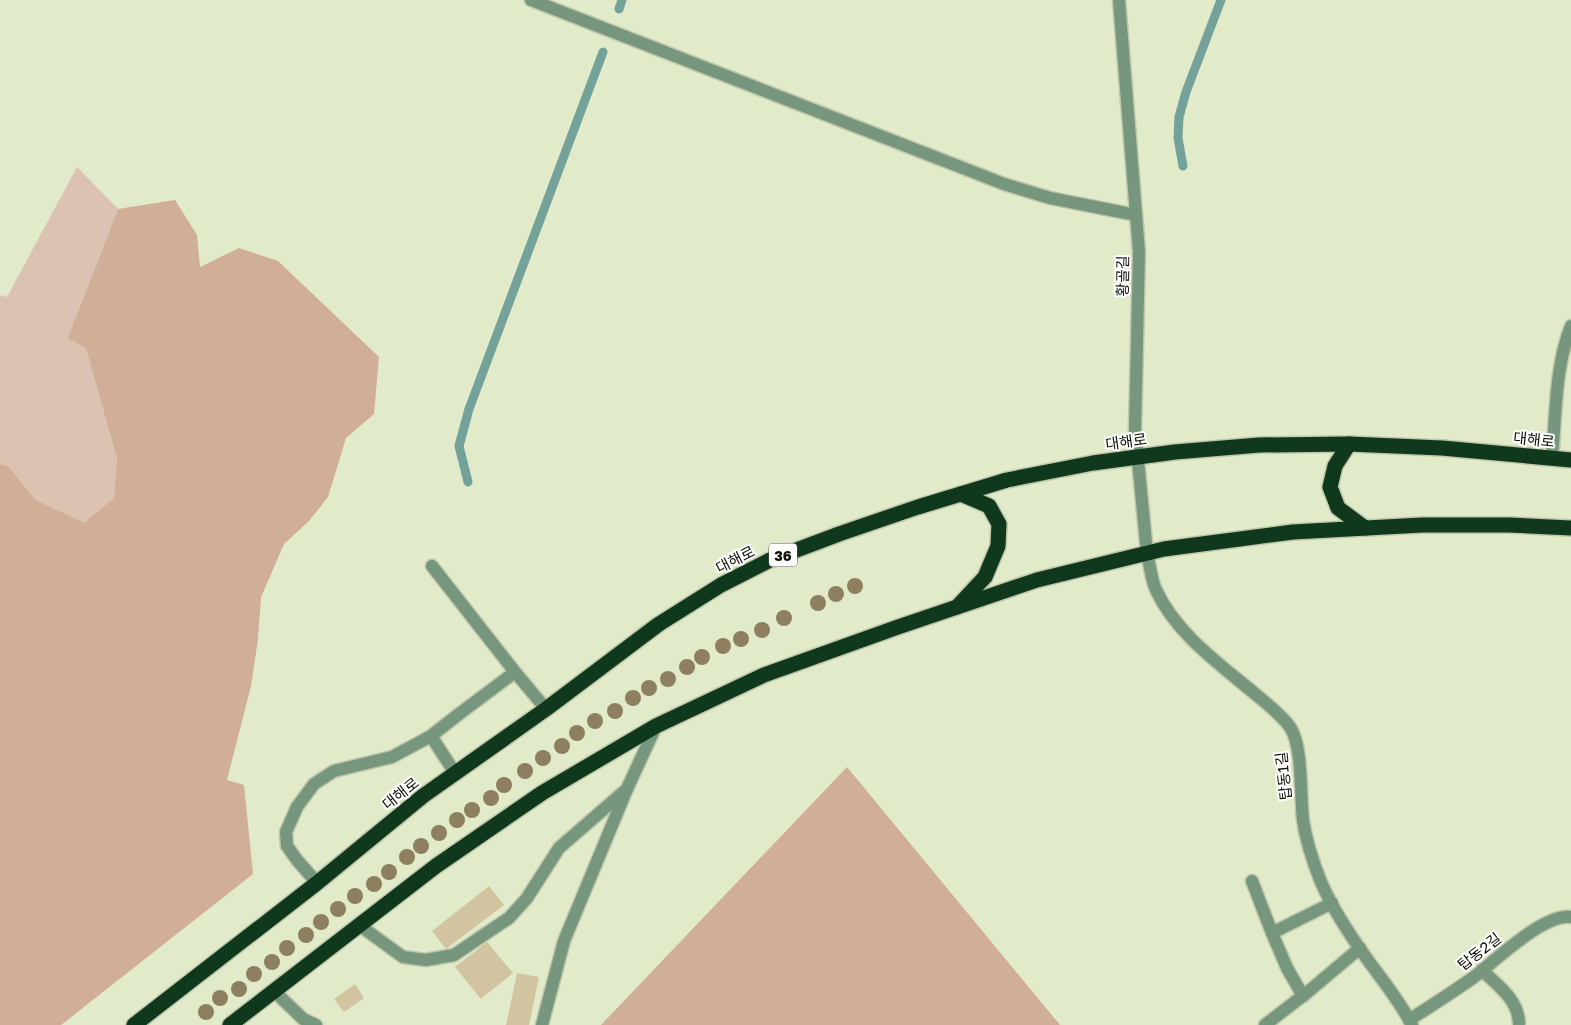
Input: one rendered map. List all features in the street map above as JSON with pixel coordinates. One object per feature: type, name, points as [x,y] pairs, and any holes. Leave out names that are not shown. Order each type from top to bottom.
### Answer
[{"type":"highway","name":"대해로","points":[[134,1025],[317,883],[423,796],[546,709],[659,624],[721,585],[770,560],[839,534],[1007,480],[1093,463],[1175,452],[1259,445],[1349,444],[1442,448],[1571,460]]},
{"type":"highway","points":[[1349,444],[1335,466],[1330,487],[1338,508],[1365,528]]},
{"type":"highway","points":[[956,608],[985,577],[998,546],[999,524],[989,506],[961,494]]},
{"type":"highway","points":[[230,1025],[436,866],[542,793],[656,726],[764,676],[1037,580],[1164,549],[1293,532],[1422,525],[1499,524],[1571,528]]},
{"type":"street","points":[[532,0],[1004,184],[1050,198],[1136,215]]},
{"type":"street","name":"황골길","points":[[1120,0],[1139,252],[1135,430],[1147,553]]},
{"type":"street","points":[[1552,458],[1559,375],[1566,339],[1571,326]]},
{"type":"street","name":"탑동1길","points":[[1147,553],[1155,588],[1170,613],[1186,634],[1270,706],[1291,727],[1299,760],[1304,821],[1309,849],[1321,882],[1340,918],[1404,1008],[1411,1022]]},
{"type":"street","points":[[432,566],[546,709]]},
{"type":"street","points":[[317,883],[287,846],[286,832],[297,807],[314,784],[334,771],[392,757],[431,736],[515,672]]},
{"type":"street","points":[[542,1025],[564,941],[627,789],[656,726]]},
{"type":"street","points":[[431,736],[455,774]]},
{"type":"street","points":[[359,925],[403,958],[426,960],[454,955],[509,918],[527,898],[558,848],[627,789]]},
{"type":"street","points":[[1252,881],[1287,968],[1303,996]]},
{"type":"street","points":[[1272,933],[1332,903]]},
{"type":"street","name":"탑동2길","points":[[1411,1022],[1532,932],[1551,920],[1571,917]]},
{"type":"street","points":[[1265,1025],[1360,948]]},
{"type":"street","points":[[1482,970],[1511,999],[1518,1012],[1519,1023]]},
{"type":"street","points":[[274,991],[303,1019],[316,1025]]},
{"type":"shaded area","points":[[77,167],[118,209],[69,337],[86,347],[117,459],[114,498],[84,524],[36,500],[8,466],[0,464],[0,295],[7,297]]},
{"type":"shaded area","points":[[175,200],[197,235],[200,267],[239,248],[278,261],[379,357],[374,414],[346,438],[328,497],[309,521],[284,544],[261,597],[258,639],[251,686],[227,780],[244,785],[253,874],[61,1025],[0,1025],[0,464],[8,466],[36,500],[84,523],[114,498],[117,459],[86,348],[68,338],[118,209]]},
{"type":"shaded area","points":[[847,767],[1060,1025],[601,1025]]},
{"type":"building","points":[[489,886],[504,905],[446,949],[432,931]]},
{"type":"building","points":[[487,942],[513,973],[481,999],[455,967]]},
{"type":"building","points":[[517,973],[539,977],[529,1025],[506,1025]]},
{"type":"building","points":[[355,984],[364,998],[344,1012],[334,999]]},
{"type":"waterway","points":[[619,9],[622,0]]},
{"type":"waterway","points":[[1183,166],[1178,138],[1179,117],[1186,92],[1221,0]]},
{"type":"waterway","points":[[468,482],[459,446],[469,409],[603,52]]}]
